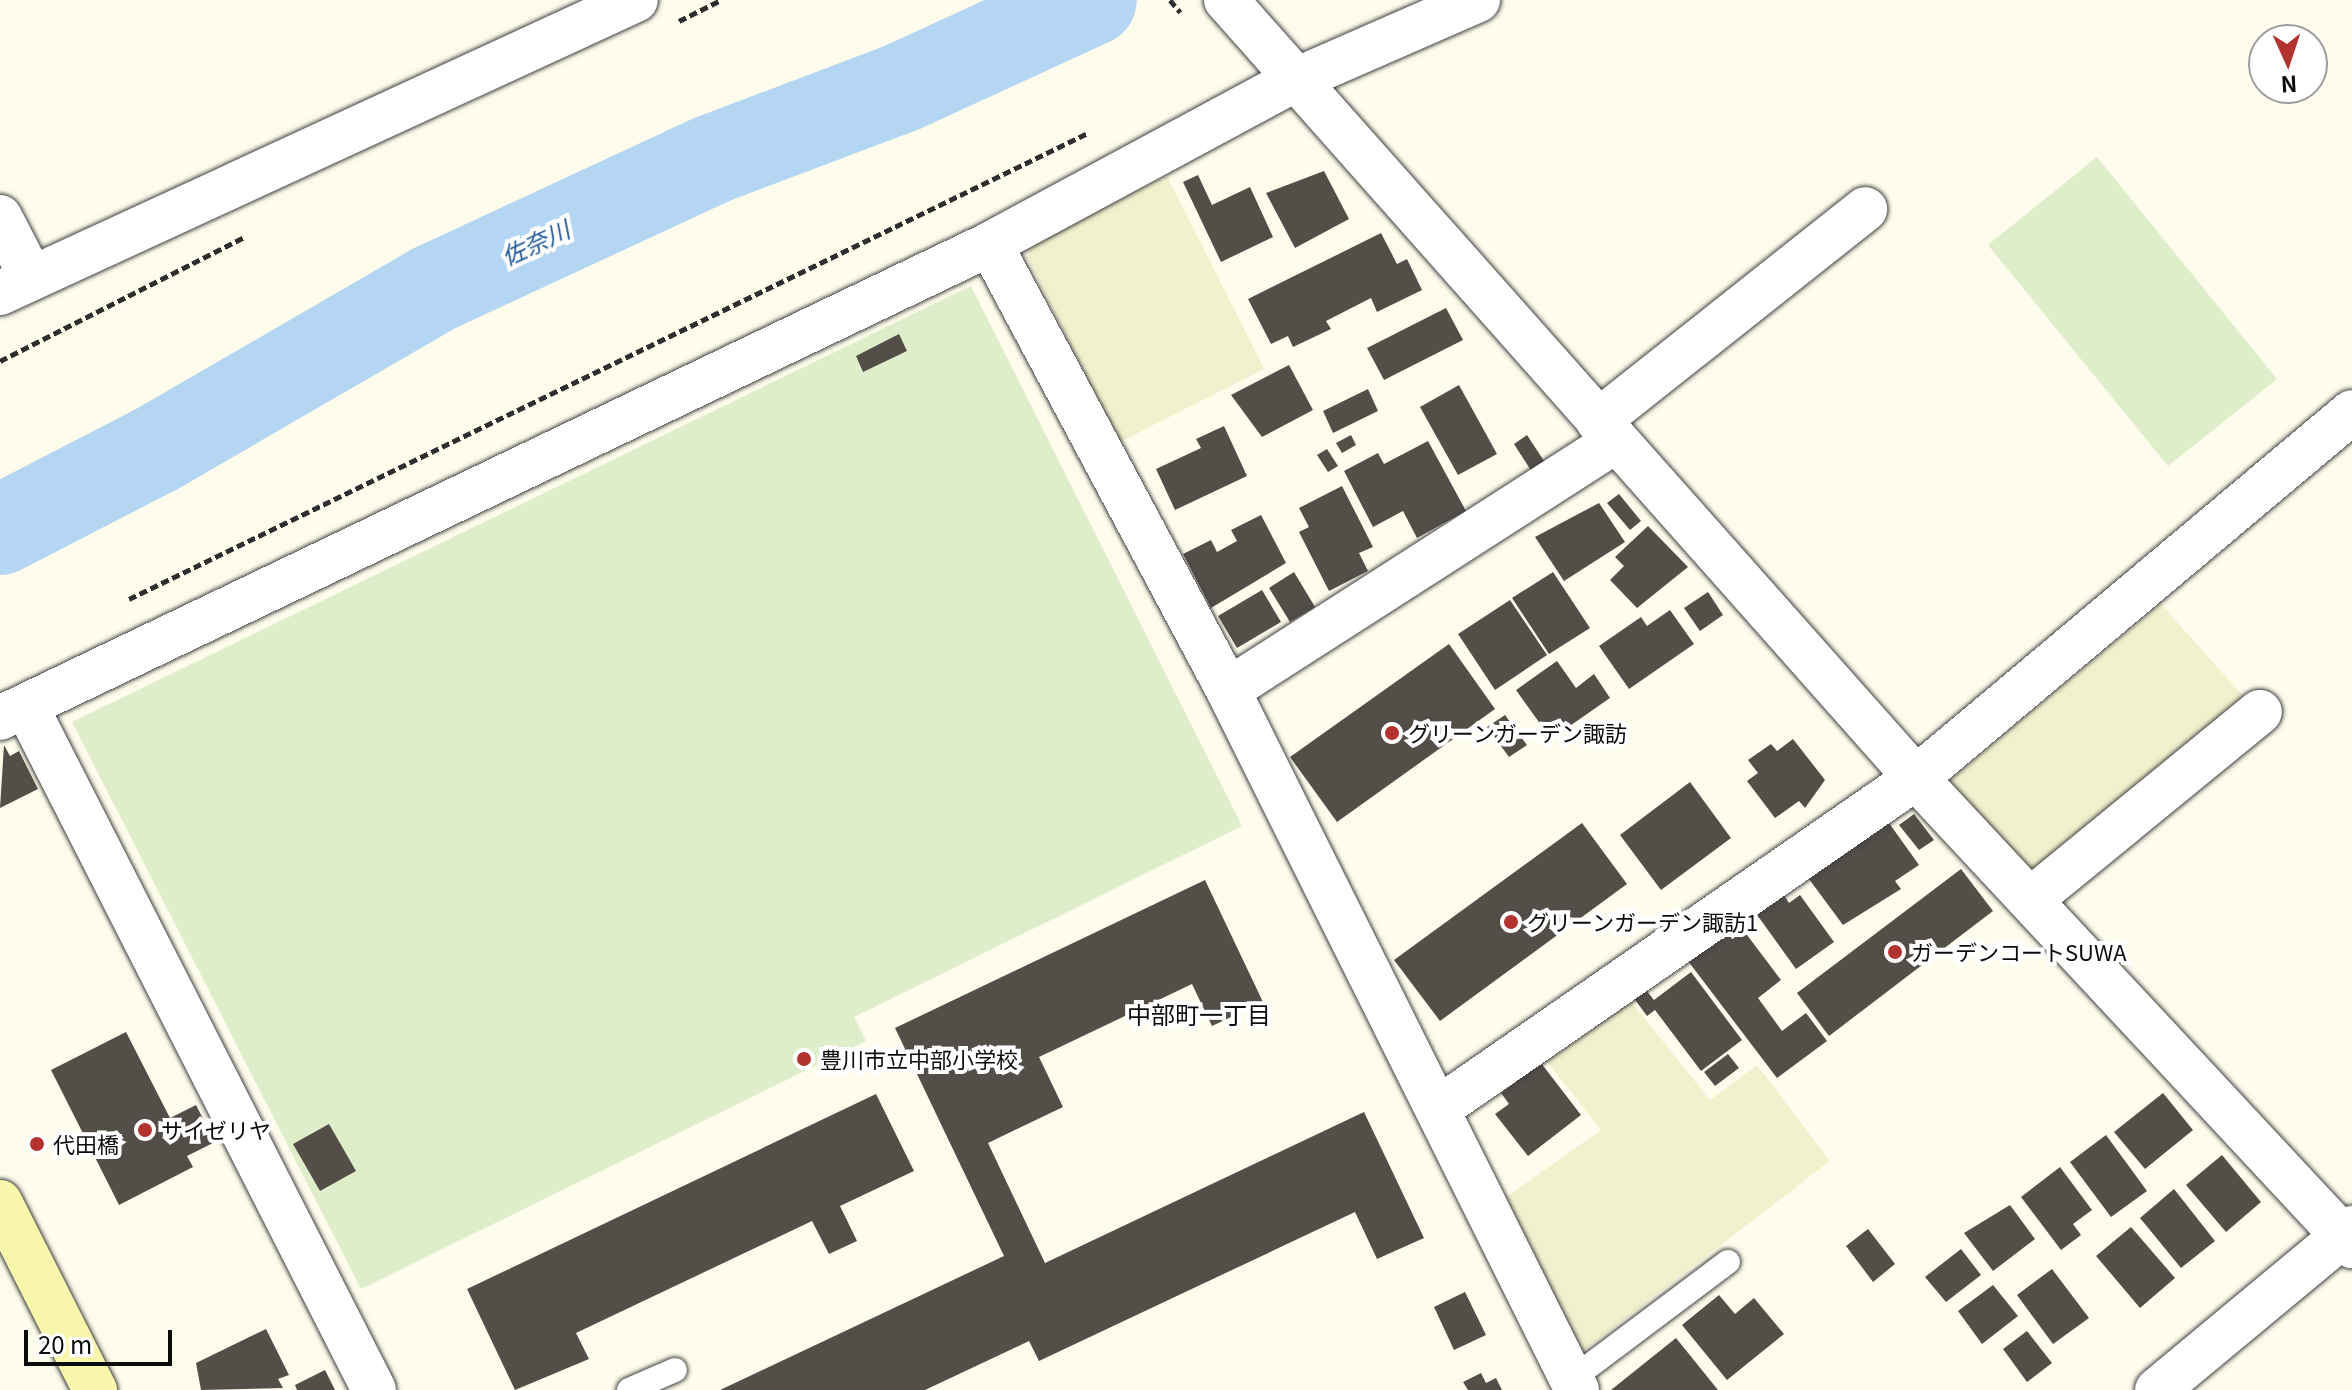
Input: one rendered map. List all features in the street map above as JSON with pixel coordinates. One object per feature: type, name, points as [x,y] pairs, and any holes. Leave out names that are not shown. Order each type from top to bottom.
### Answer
[{"type":"main road","points":[[0,1202],[95,1390]]},
{"type":"street","points":[[0,217],[15,285],[636,0]]},
{"type":"street","points":[[1226,0],[1282,68],[1916,778],[2349,1237],[2157,1390]]},
{"type":"street","points":[[374,1390],[13,712],[990,244],[1282,68],[1478,0]]},
{"type":"street","points":[[1228,690],[1606,431],[1865,209]]},
{"type":"street","points":[[990,244],[1228,690],[1575,1385]]},
{"type":"street","points":[[1439,1108],[1916,778],[2352,412]]},
{"type":"street","points":[[2030,900],[2260,712]]},
{"type":"lane","points":[[1575,1385],[1728,1262]]},
{"type":"lane","points":[[629,1390],[675,1370]]},
{"type":"path","points":[[113,607],[325,498],[1095,129]]},
{"type":"green space","points":[[2097,157],[2277,379],[2168,466],[1988,245]]},
{"type":"green space","points":[[1167,176],[1264,369],[1120,442],[1027,257],[1033,239]]},
{"type":"green space","name":"豊川市立中部小学校","points":[[971,286],[1242,826],[854,1017],[866,1041],[361,1289],[72,722]]},
{"type":"green space","points":[[2161,604],[2250,704],[2033,879],[1950,792],[1954,777]]},
{"type":"green space","points":[[1624,993],[1710,1100],[1757,1065],[1830,1161],[1580,1353],[1502,1200],[1601,1130],[1541,1054]]},
{"type":"building","points":[[1324,171],[1349,219],[1295,248],[1266,193]]},
{"type":"building","points":[[1198,175],[1212,205],[1250,187],[1273,237],[1221,262],[1183,182]]},
{"type":"building","points":[[1381,233],[1397,264],[1407,259],[1422,290],[1377,312],[1371,298],[1326,321],[1331,329],[1293,347],[1288,336],[1271,344],[1248,299]]},
{"type":"building","points":[[1446,308],[1463,340],[1384,380],[1367,348]]},
{"type":"building","points":[[899,334],[907,351],[863,372],[856,356]]},
{"type":"building","points":[[1289,365],[1313,410],[1262,437],[1231,395]]},
{"type":"building","points":[[1459,385],[1497,454],[1458,475],[1420,407]]},
{"type":"building","points":[[1368,389],[1378,411],[1333,433],[1323,411]]},
{"type":"building","points":[[1224,426],[1247,476],[1175,510],[1156,469],[1201,448],[1196,439]]},
{"type":"building","points":[[1351,435],[1356,445],[1342,453],[1336,443]]},
{"type":"building","points":[[1527,435],[1546,464],[1532,472],[1514,444]]},
{"type":"building","points":[[1428,441],[1466,511],[1417,538],[1403,511],[1373,527],[1344,471],[1378,453],[1384,464]]},
{"type":"building","points":[[1327,449],[1338,466],[1328,472],[1317,455]]},
{"type":"building","points":[[1342,486],[1373,547],[1359,553],[1368,571],[1329,591],[1299,532],[1309,527],[1299,508]]},
{"type":"building","points":[[1619,494],[1641,521],[1630,530],[1607,503]]},
{"type":"building","points":[[1599,503],[1625,542],[1564,581],[1535,537]]},
{"type":"building","points":[[1261,515],[1286,563],[1211,608],[1183,554],[1211,540],[1217,552],[1237,541],[1231,530]]},
{"type":"building","points":[[1648,526],[1688,567],[1637,608],[1610,580],[1624,566],[1615,557]]},
{"type":"building","points":[[1294,572],[1315,607],[1290,622],[1269,588]]},
{"type":"building","points":[[1553,572],[1590,628],[1549,654],[1512,598]]},
{"type":"building","points":[[1262,590],[1281,622],[1237,648],[1218,616]]},
{"type":"building","points":[[1708,592],[1723,615],[1700,631],[1684,608]]},
{"type":"building","points":[[1510,600],[1547,655],[1495,690],[1458,634]]},
{"type":"building","points":[[1670,610],[1694,644],[1629,689],[1599,646],[1641,617],[1647,626]]},
{"type":"building","name":"グリーンガーデン諏訪","points":[[1449,644],[1495,709],[1337,822],[1290,757]]},
{"type":"building","points":[[1557,661],[1576,688],[1594,674],[1610,698],[1551,739],[1516,690]]},
{"type":"building","points":[[1505,715],[1527,745],[1509,757],[1487,727]]},
{"type":"building","points":[[1793,739],[1825,780],[1805,808],[1799,801],[1775,818],[1747,781],[1758,773],[1748,760],[1771,744],[1777,751]]},
{"type":"building","points":[[4,745],[10,756],[19,751],[38,789],[0,808]]},
{"type":"building","points":[[1690,782],[1731,838],[1661,890],[1620,835]]},
{"type":"building","points":[[1914,814],[1934,840],[1919,850],[1899,825]]},
{"type":"building","name":"グリーンガーデン諏訪1","points":[[1582,823],[1627,884],[1440,1021],[1394,960]]},
{"type":"building","points":[[1889,823],[1919,865],[1895,881],[1901,889],[1843,925],[1806,875]]},
{"type":"building","name":"ガーデンコートSUWA","points":[[1961,869],[1993,911],[1829,1036],[1797,993]]},
{"type":"building","points":[[1205,880],[1263,1002],[1212,1026],[1192,984],[1039,1057],[1063,1107],[988,1143],[1045,1263],[1364,1112],[1424,1238],[1377,1259],[1355,1212],[1039,1361],[1029,1341],[925,1390],[720,1390],[1004,1256],[895,1028]]},
{"type":"building","points":[[1782,892],[1789,903],[1800,895],[1834,942],[1796,969],[1755,912]]},
{"type":"building","points":[[1738,923],[1781,980],[1758,998],[1782,1031],[1806,1013],[1827,1041],[1777,1078],[1688,961]]},
{"type":"building","points":[[1691,972],[1742,1040],[1701,1071],[1655,1010],[1647,1016],[1630,993],[1642,985],[1654,1000]]},
{"type":"building","name":"サイゼリヤ","points":[[126,1032],[170,1118],[196,1105],[215,1142],[187,1156],[193,1167],[119,1205],[51,1070]]},
{"type":"building","points":[[1728,1054],[1739,1068],[1715,1086],[1704,1072]]},
{"type":"building","points":[[1541,1063],[1581,1115],[1528,1156],[1495,1114],[1509,1104],[1501,1093]]},
{"type":"building","points":[[2163,1093],[2193,1130],[2145,1169],[2114,1132]]},
{"type":"building","points":[[876,1094],[914,1171],[840,1206],[857,1241],[829,1254],[812,1221],[576,1333],[589,1359],[515,1390],[467,1289]]},
{"type":"building","points":[[329,1124],[356,1171],[320,1191],[293,1144]]},
{"type":"building","points":[[2106,1135],[2147,1191],[2111,1217],[2070,1162]]},
{"type":"building","points":[[2222,1155],[2261,1202],[2226,1232],[2186,1185]]},
{"type":"building","points":[[2060,1167],[2092,1210],[2073,1224],[2081,1235],[2061,1250],[2021,1197]]},
{"type":"building","points":[[2174,1189],[2215,1241],[2181,1268],[2140,1218]]},
{"type":"building","points":[[2010,1205],[2035,1239],[1993,1271],[1964,1233]]},
{"type":"building","points":[[2131,1227],[2175,1278],[2140,1308],[2096,1256]]},
{"type":"building","points":[[1868,1229],[1895,1264],[1873,1282],[1846,1246]]},
{"type":"building","points":[[1961,1249],[1981,1275],[1946,1302],[1925,1277]]},
{"type":"building","points":[[2052,1269],[2089,1318],[2053,1344],[2017,1295]]},
{"type":"building","points":[[1993,1285],[2018,1316],[1982,1344],[1958,1311]]},
{"type":"building","points":[[1465,1292],[1486,1335],[1454,1350],[1434,1307]]},
{"type":"building","points":[[1719,1295],[1735,1314],[1754,1298],[1784,1334],[1727,1380],[1682,1325]]},
{"type":"building","points":[[266,1329],[289,1375],[278,1379],[283,1388],[201,1390],[196,1363]]},
{"type":"building","points":[[2027,1331],[2052,1363],[2027,1382],[2003,1349]]},
{"type":"building","points":[[1676,1338],[1718,1390],[1611,1390]]},
{"type":"building","points":[[325,1370],[335,1390],[297,1390],[295,1385]]},
{"type":"building","points":[[1481,1373],[1486,1383],[1496,1378],[1502,1390],[1468,1390],[1463,1382]]},
{"type":"waterway","name":"佐奈川","points":[[0,530],[157,449],[435,288],[713,159],[901,88],[1092,0]]},
{"type":"place","name":"グリーンガーデン諏訪","points":[[1392,733]]},
{"type":"place","name":"グリーンガーデン諏訪1","points":[[1511,922]]},
{"type":"place","name":"ガーデンコートSUWA","points":[[1895,952]]},
{"type":"place","name":"豊川市立中部小学校","points":[[804,1059]]},
{"type":"place","name":"サイゼリヤ","points":[[145,1130]]},
{"type":"place","name":"代田橋","points":[[37,1144]]},
{"type":"district","name":"中部町一丁目","points":[[1199,1014]]}]
